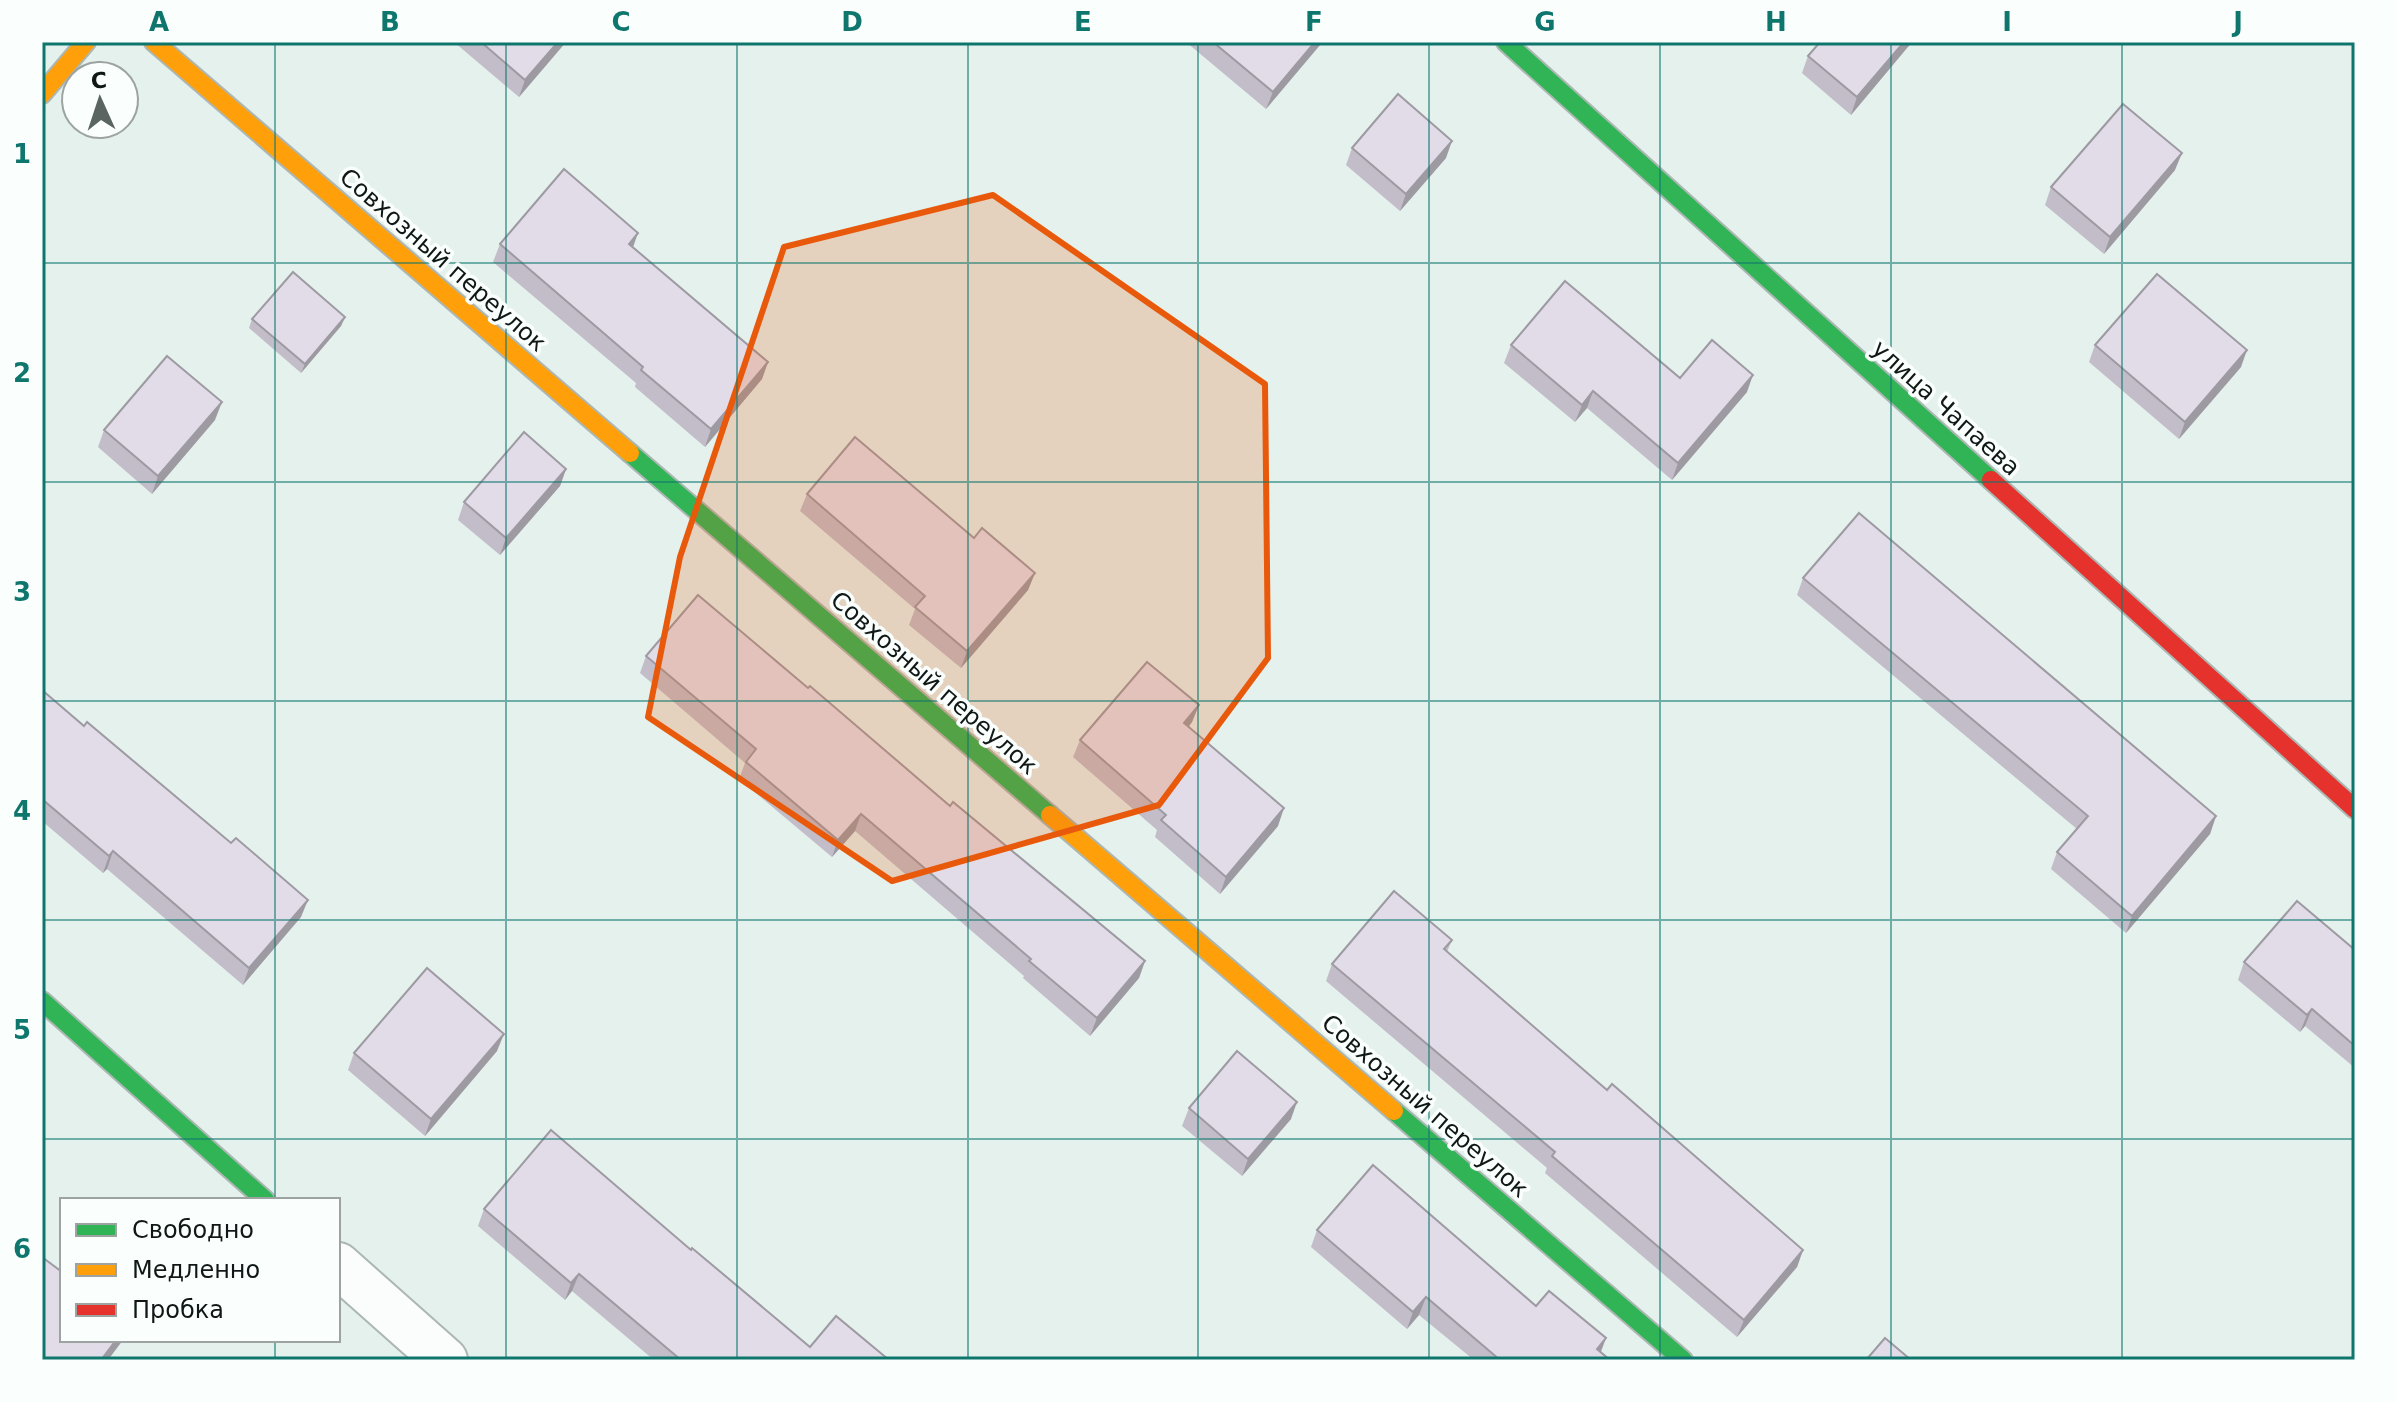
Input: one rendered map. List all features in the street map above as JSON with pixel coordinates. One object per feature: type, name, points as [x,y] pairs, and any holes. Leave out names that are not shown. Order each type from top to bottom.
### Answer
[{"type":"street","points":[[42,94],[86,42]]},
{"type":"street","name":"Совхозный переулок","points":[[154,42],[1683,1360]]},
{"type":"street","name":"улица Чапаева","points":[[1506,42],[2355,809]]},
{"type":"street","points":[[42,1001],[263,1198]]},
{"type":"street","points":[[340,1267],[445,1360]]},
{"type":"highlighted area","points":[[993,195],[1265,384],[1268,658],[1159,805],[892,881],[648,717],[680,557],[784,247]]},
{"type":"building","points":[[481,42],[558,42],[525,80]]},
{"type":"building","points":[[1213,42],[1315,42],[1273,92]]},
{"type":"building","points":[[1820,42],[1904,42],[1857,97],[1808,56]]},
{"type":"building","points":[[1398,94],[1452,141],[1406,194],[1352,148]]},
{"type":"building","points":[[2123,104],[2182,153],[2110,237],[2051,187]]},
{"type":"building","points":[[564,169],[638,233],[629,244],[768,362],[711,429],[500,244]]},
{"type":"building","points":[[293,272],[345,317],[305,364],[252,319]]},
{"type":"building","points":[[2157,274],[2247,350],[2185,422],[2095,345]]},
{"type":"building","points":[[1565,281],[1680,378],[1712,340],[1753,375],[1678,463],[1593,391],[1582,405],[1511,345]]},
{"type":"building","points":[[167,356],[222,402],[158,476],[104,430]]},
{"type":"building","points":[[524,432],[566,469],[506,538],[464,502]]},
{"type":"building","points":[[855,437],[974,538],[982,528],[1035,573],[967,651],[915,607],[925,596],[807,494]]},
{"type":"building","points":[[1859,513],[2216,816],[2132,916],[2057,852],[2088,816],[1803,578]]},
{"type":"building","points":[[698,595],[950,806],[953,802],[1145,961],[1097,1018],[861,814],[838,840],[746,762],[756,749],[646,656]]},
{"type":"building","points":[[1147,662],[1199,705],[1184,723],[1284,808],[1226,877],[1161,820],[1166,815],[1080,740]]},
{"type":"building","points":[[42,690],[84,726],[87,722],[231,843],[236,838],[308,900],[249,968],[113,851],[109,856],[42,799]]},
{"type":"building","points":[[1394,891],[1452,940],[1444,949],[1607,1090],[1612,1084],[1803,1250],[1744,1320],[1552,1156],[1555,1152],[1332,964]]},
{"type":"building","points":[[2297,901],[2355,950],[2355,1046],[2312,1009],[2307,1015],[2244,962]]},
{"type":"building","points":[[427,968],[504,1034],[431,1119],[354,1053]]},
{"type":"building","points":[[1237,1051],[1297,1102],[1248,1159],[1189,1108]]},
{"type":"building","points":[[551,1130],[810,1347],[836,1316],[889,1360],[681,1360],[579,1274],[571,1283],[484,1209]]},
{"type":"building","points":[[1373,1165],[1536,1306],[1549,1291],[1606,1338],[1597,1349],[1610,1360],[1500,1360],[1426,1297],[1413,1312],[1317,1230]]},
{"type":"building","points":[[42,1257],[60,1270],[60,1342],[114,1342],[101,1360],[42,1360]]},
{"type":"building","points":[[1885,1338],[1911,1360],[1866,1360]]},
{"type":"traffic: fast","points":[[1506,42],[1991,480]]},
{"type":"traffic: fast","points":[[630,453],[1050,815]]},
{"type":"traffic: fast","points":[[42,1001],[263,1198]]},
{"type":"traffic: fast","points":[[1394,1111],[1683,1360]]},
{"type":"traffic: slow","points":[[42,94],[86,42]]},
{"type":"traffic: slow","points":[[154,42],[630,453]]},
{"type":"traffic: slow","points":[[1050,815],[1394,1111]]},
{"type":"traffic: jam","points":[[1991,480],[2355,809]]}]
